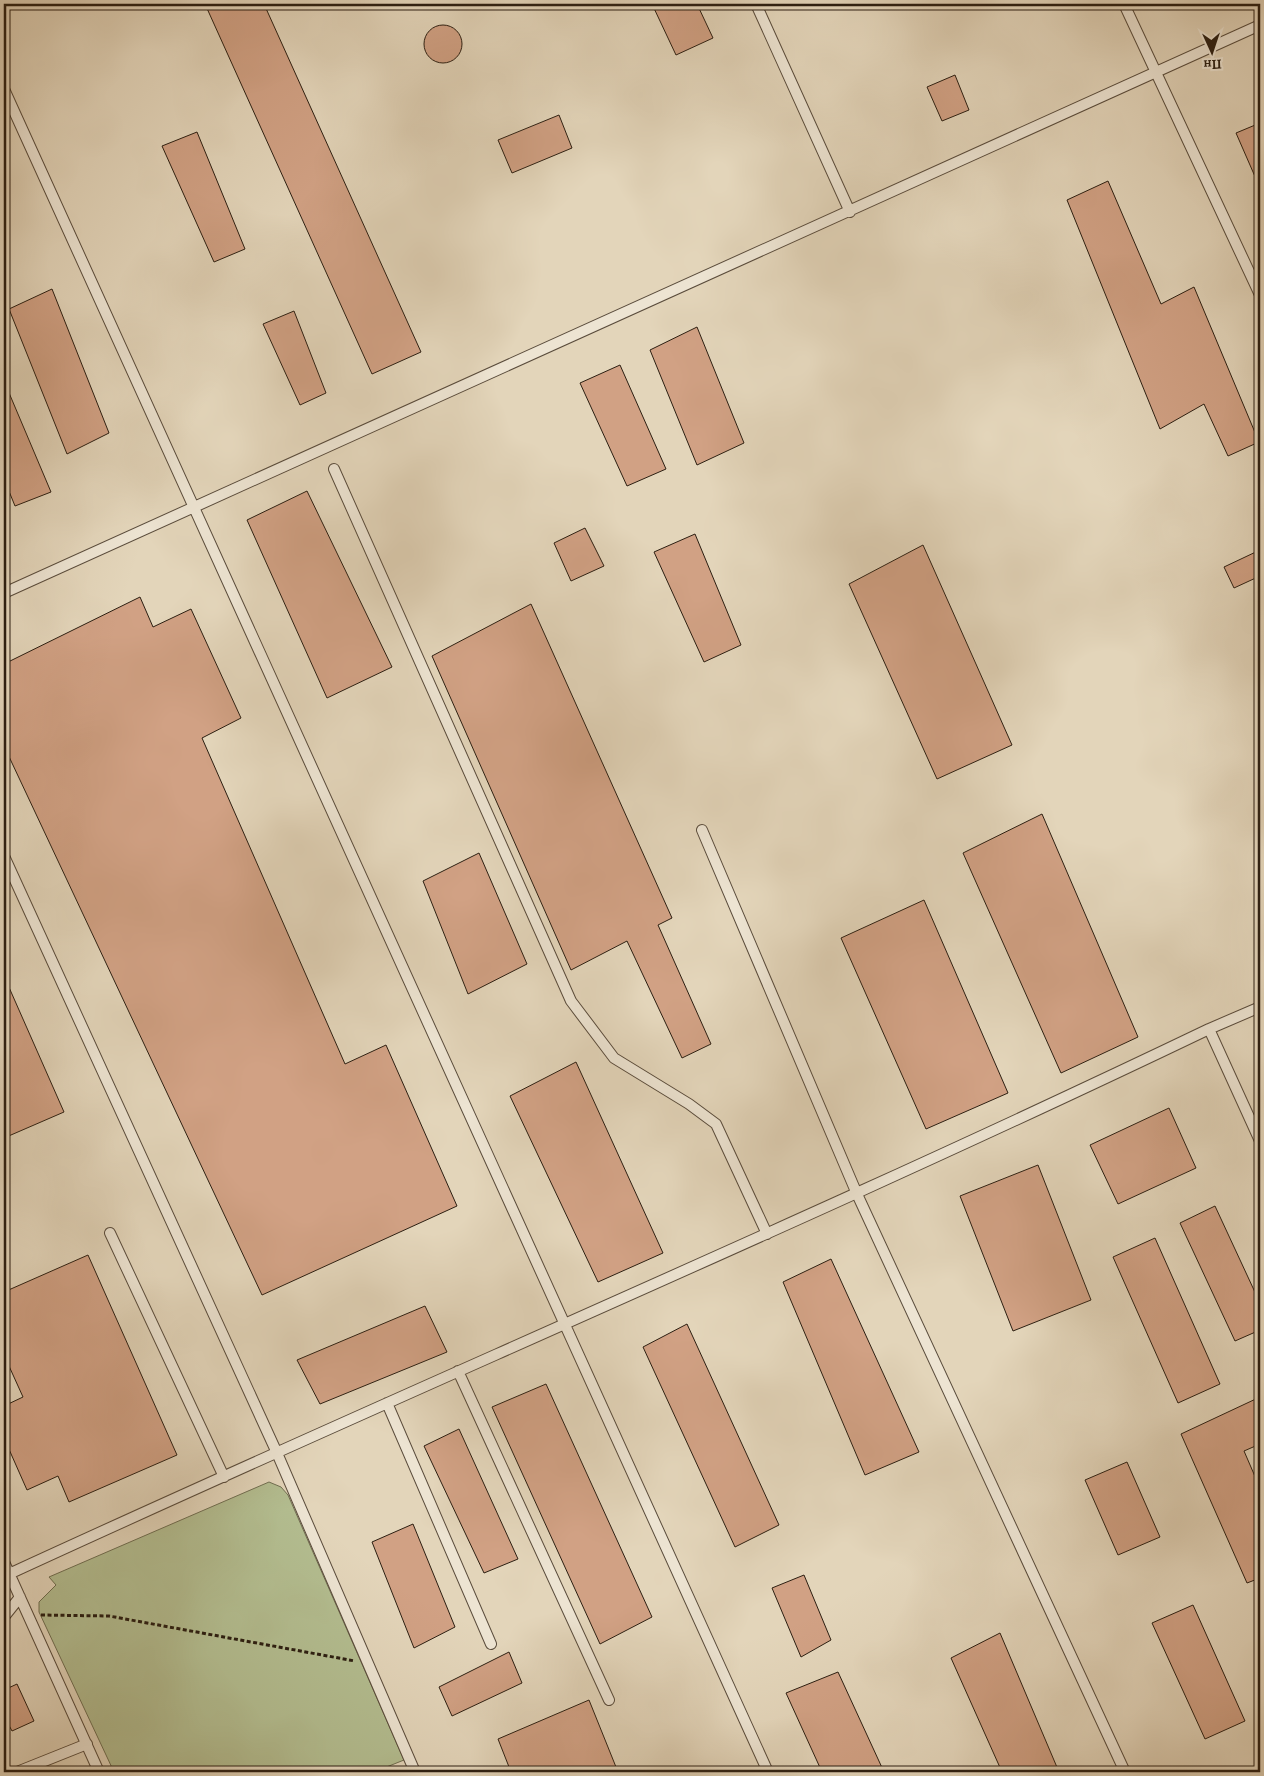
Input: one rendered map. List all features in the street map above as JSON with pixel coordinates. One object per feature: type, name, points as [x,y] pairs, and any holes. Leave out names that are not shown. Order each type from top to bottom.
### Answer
[{"type":"lane","points":[[756,4],[850,212]]},
{"type":"lane","points":[[1124,4],[1260,295]]},
{"type":"lane","points":[[4,593],[1260,25]]},
{"type":"lane","points":[[4,89],[768,1772]]},
{"type":"lane","points":[[334,469],[571,1001],[614,1058],[689,1104],[716,1124],[767,1234]]},
{"type":"lane","points":[[702,830],[857,1194],[1125,1772]]},
{"type":"lane","points":[[4,856],[277,1453],[415,1772]]},
{"type":"lane","points":[[9,1574],[565,1323],[857,1194],[1260,1007]]},
{"type":"lane","points":[[1209,1030],[1260,1141]]},
{"type":"lane","points":[[110,1233],[224,1477]]},
{"type":"lane","points":[[458,1371],[609,1700]]},
{"type":"lane","points":[[387,1403],[491,1644]]},
{"type":"lane","points":[[4,1562],[99,1772]]},
{"type":"lane","points":[[4,1617],[20,1597]]},
{"type":"lane","points":[[17,1772],[87,1744]]},
{"type":"path","points":[[28,1615],[108,1616],[368,1664]]},
{"type":"green space","points":[[269,1482],[281,1487],[288,1495],[404,1760],[374,1772],[114,1772],[39,1612],[39,1602],[56,1585],[49,1577]]},
{"type":"building","points":[[205,4],[264,4],[421,352],[372,374]]},
{"type":"building","points":[[652,4],[697,4],[713,38],[676,55]]},
{"type":"building","points":[[443,25],[450,26],[456,31],[461,37],[461,51],[456,57],[450,62],[443,63],[436,62],[430,57],[425,51],[424,44],[425,37],[430,31],[436,26]]},
{"type":"building","points":[[955,75],[969,110],[942,121],[927,87]]},
{"type":"building","points":[[559,115],[572,148],[512,173],[498,140]]},
{"type":"building","points":[[1260,123],[1260,188],[1236,133]]},
{"type":"building","points":[[197,132],[245,249],[214,262],[162,146]]},
{"type":"building","points":[[1108,181],[1161,304],[1194,287],[1259,442],[1228,456],[1204,404],[1160,429],[1067,200]]},
{"type":"building","points":[[52,289],[109,433],[67,454],[9,309]]},
{"type":"building","points":[[294,311],[326,393],[300,405],[263,324]]},
{"type":"building","points":[[697,327],[744,443],[697,465],[650,350]]},
{"type":"building","points":[[620,365],[666,469],[627,486],[580,383]]},
{"type":"building","points":[[4,381],[51,492],[15,506],[4,479]]},
{"type":"building","points":[[307,491],[392,667],[327,698],[247,520]]},
{"type":"building","points":[[585,528],[604,566],[571,581],[554,543]]},
{"type":"building","points":[[695,534],[741,645],[704,662],[654,552]]},
{"type":"building","points":[[923,545],[1012,745],[937,779],[849,584]]},
{"type":"building","points":[[1260,550],[1260,576],[1234,588],[1224,567]]},
{"type":"building","points":[[140,597],[153,627],[191,609],[241,718],[202,738],[345,1064],[386,1045],[457,1206],[262,1295],[4,746],[4,664]]},
{"type":"building","points":[[531,604],[672,918],[658,925],[711,1044],[682,1058],[627,941],[571,970],[432,656]]},
{"type":"building","points":[[1042,814],[1138,1037],[1061,1073],[963,853]]},
{"type":"building","points":[[479,853],[527,964],[468,994],[423,881]]},
{"type":"building","points":[[924,900],[1008,1093],[926,1129],[841,938]]},
{"type":"building","points":[[4,976],[64,1112],[4,1138]]},
{"type":"building","points":[[576,1062],[663,1253],[598,1282],[510,1096]]},
{"type":"building","points":[[1169,1108],[1196,1168],[1118,1204],[1090,1145]]},
{"type":"building","points":[[1038,1165],[1091,1300],[1013,1331],[960,1196]]},
{"type":"building","points":[[1215,1206],[1260,1303],[1260,1330],[1235,1341],[1180,1223]]},
{"type":"building","points":[[1155,1238],[1220,1384],[1178,1403],[1113,1257]]},
{"type":"building","points":[[88,1255],[177,1455],[69,1502],[58,1476],[27,1490],[4,1438],[4,1406],[23,1397],[4,1355],[4,1292]]},
{"type":"building","points":[[831,1259],[919,1452],[865,1475],[783,1282]]},
{"type":"building","points":[[425,1306],[447,1352],[320,1404],[297,1360]]},
{"type":"building","points":[[687,1324],[779,1525],[735,1547],[643,1347]]},
{"type":"building","points":[[546,1384],[652,1617],[600,1644],[492,1407]]},
{"type":"building","points":[[1260,1397],[1260,1444],[1244,1451],[1260,1488],[1260,1578],[1247,1583],[1181,1434]]},
{"type":"building","points":[[459,1429],[518,1559],[484,1573],[424,1446]]},
{"type":"building","points":[[1127,1462],[1160,1537],[1118,1555],[1085,1480]]},
{"type":"building","points":[[413,1524],[455,1627],[414,1648],[372,1542]]},
{"type":"building","points":[[804,1575],[831,1640],[801,1657],[772,1588]]},
{"type":"building","points":[[1193,1605],[1245,1721],[1205,1739],[1152,1623]]},
{"type":"building","points":[[1000,1633],[1059,1772],[1002,1772],[951,1658]]},
{"type":"building","points":[[509,1652],[522,1683],[452,1716],[439,1687]]},
{"type":"building","points":[[838,1672],[884,1772],[822,1772],[786,1693]]},
{"type":"building","points":[[17,1684],[34,1721],[12,1731],[4,1716],[4,1690]]},
{"type":"building","points":[[589,1700],[618,1772],[511,1772],[498,1739]]}]
